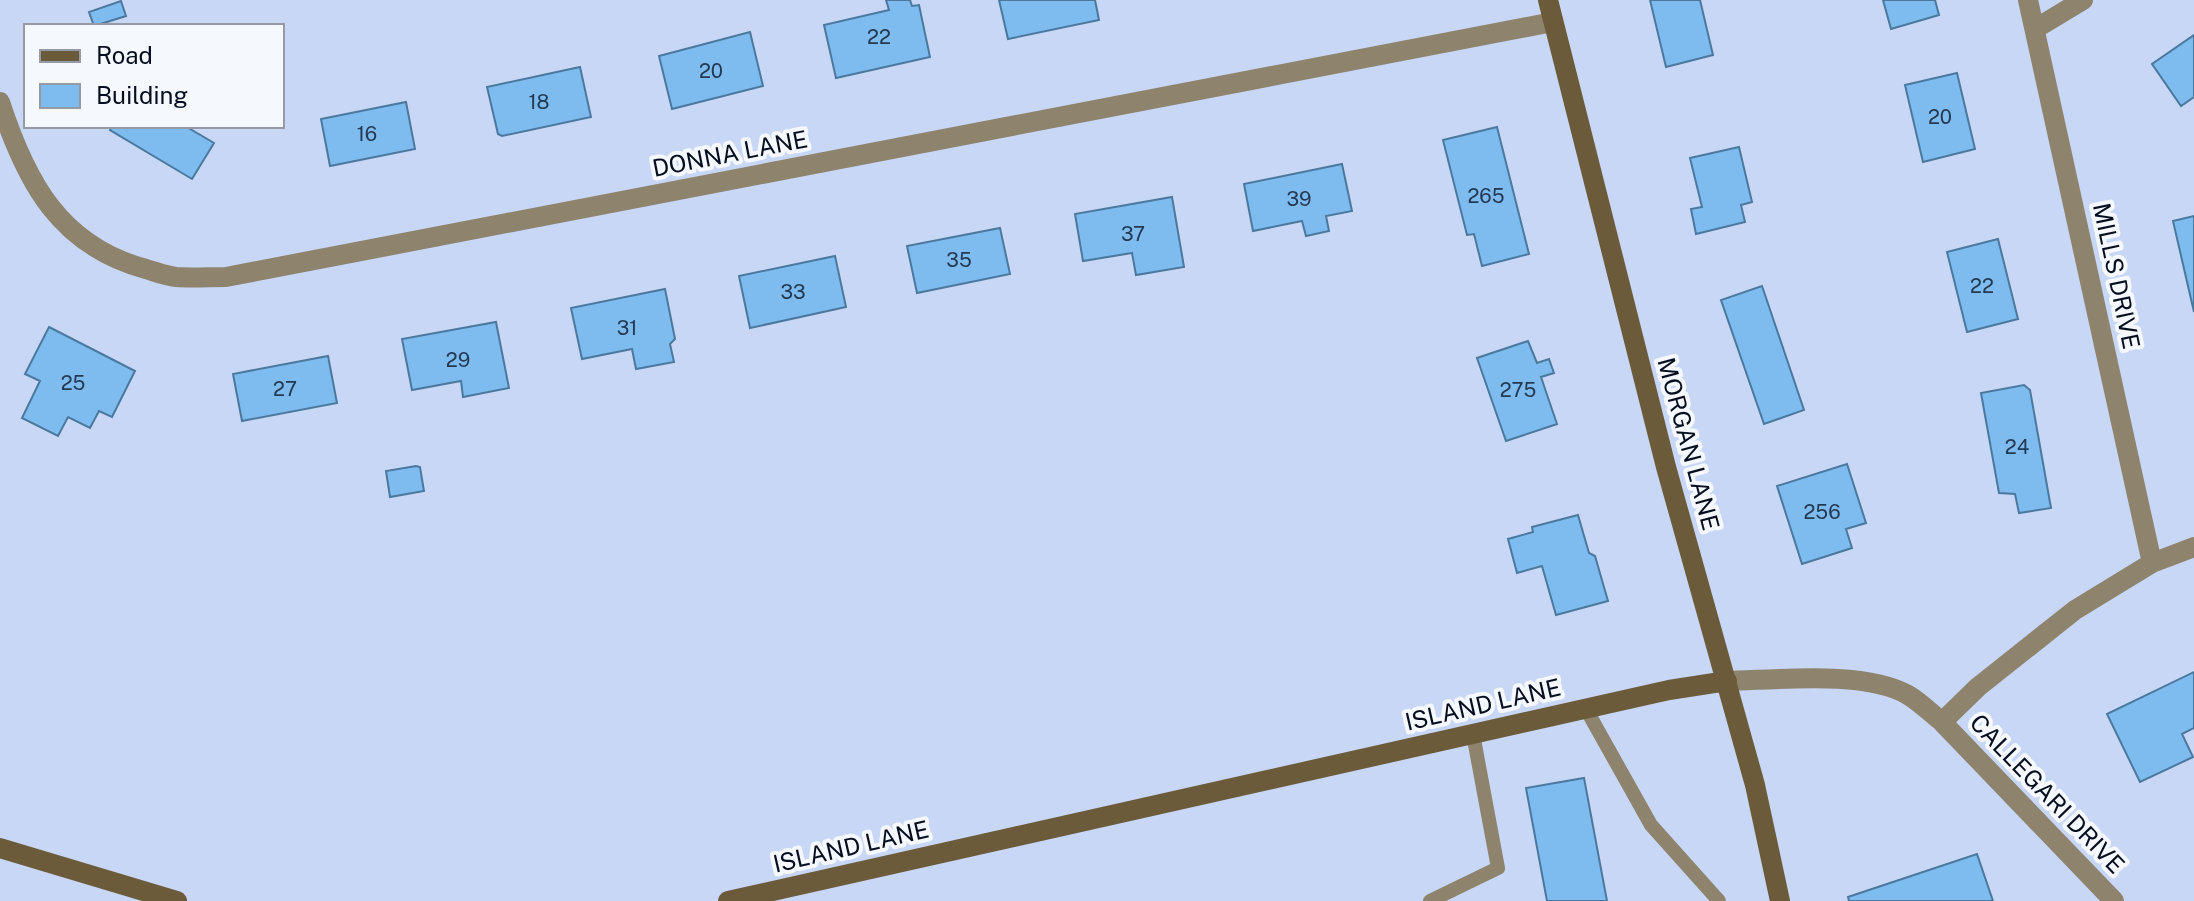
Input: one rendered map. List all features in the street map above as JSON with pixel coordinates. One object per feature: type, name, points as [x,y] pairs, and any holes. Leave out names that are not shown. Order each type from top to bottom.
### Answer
[{"type":"street","name":"MORGAN LANE","points":[[1548,0],[1666,467],[1755,785],[1780,901]]},
{"type":"street","name":"MILLS DRIVE","points":[[2028,0],[2152,563]]},
{"type":"street","points":[[2035,29],[2083,0]]},
{"type":"street","name":"DONNA LANE","points":[[0,102],[16,150],[40,195],[72,233],[120,262],[174,277],[226,277],[1553,22]]},
{"type":"street","points":[[1942,722],[1978,687],[2075,610],[2152,563],[2194,547]]},
{"type":"street","name":"ISLAND LANE","points":[[728,901],[1669,690],[1727,681],[1860,680],[1885,685],[1906,694],[1942,722]]},
{"type":"street","name":"CALLEGARI DRIVE","points":[[1942,722],[2114,901]]},
{"type":"street","points":[[0,848],[177,901]]},
{"type":"lane","points":[[1586,709],[1651,825],[1719,901]]},
{"type":"lane","points":[[1430,901],[1498,868],[1473,734]]},
{"type":"building","points":[[886,0],[910,0],[912,6],[919,5],[930,57],[836,78],[824,25],[889,10]]},
{"type":"building","points":[[999,0],[1095,0],[1099,20],[1008,39]]},
{"type":"building","points":[[1650,0],[1700,0],[1713,55],[1666,67]]},
{"type":"building","points":[[1883,0],[1935,0],[1939,15],[1891,29]]},
{"type":"building","points":[[121,1],[126,16],[93,24],[89,12]]},
{"type":"building","points":[[750,32],[763,86],[672,109],[659,56]]},
{"type":"building","points":[[2194,35],[2194,97],[2181,106],[2152,64]]},
{"type":"building","points":[[580,67],[591,117],[502,136],[498,134],[487,87]]},
{"type":"building","points":[[1957,73],[1975,149],[1923,162],[1905,85]]},
{"type":"building","points":[[406,102],[415,149],[330,166],[321,119]]},
{"type":"building","points":[[1497,127],[1529,254],[1482,266],[1474,234],[1467,235],[1443,140]]},
{"type":"building","points":[[188,128],[214,143],[192,179],[110,130]]},
{"type":"building","points":[[1739,147],[1752,202],[1741,205],[1745,222],[1696,234],[1691,209],[1702,207],[1690,158]]},
{"type":"building","points":[[1342,164],[1352,211],[1326,216],[1329,231],[1306,236],[1302,221],[1253,231],[1244,184]]},
{"type":"building","points":[[1172,197],[1184,267],[1136,275],[1132,253],[1083,261],[1075,214]]},
{"type":"building","points":[[2194,216],[2194,312],[2173,221]]},
{"type":"building","points":[[1000,228],[1010,274],[917,293],[907,246]]},
{"type":"building","points":[[1998,239],[2018,319],[1967,332],[1947,252]]},
{"type":"building","points":[[835,256],[846,307],[750,328],[739,276]]},
{"type":"building","points":[[1762,286],[1804,410],[1764,424],[1721,300]]},
{"type":"building","points":[[665,289],[675,339],[670,344],[674,362],[636,369],[632,349],[582,359],[571,308]]},
{"type":"building","points":[[496,322],[509,388],[463,397],[461,381],[412,390],[402,339]]},
{"type":"building","points":[[49,327],[135,371],[112,417],[99,411],[90,428],[68,417],[58,436],[22,418],[40,381],[25,374]]},
{"type":"building","points":[[1528,341],[1537,363],[1549,359],[1554,373],[1541,377],[1557,424],[1506,441],[1477,358]]},
{"type":"building","points":[[328,356],[337,403],[242,421],[233,374]]},
{"type":"building","points":[[2024,385],[2030,390],[2051,508],[2019,513],[2015,494],[1999,493],[1981,393]]},
{"type":"building","points":[[1847,464],[1866,523],[1846,529],[1852,548],[1802,564],[1777,486]]},
{"type":"building","points":[[420,467],[424,491],[390,497],[386,471]]},
{"type":"building","points":[[1578,515],[1589,553],[1595,556],[1608,601],[1556,615],[1542,566],[1517,573],[1508,539],[1533,532],[1532,527]]},
{"type":"building","points":[[2194,672],[2194,728],[2182,734],[2193,757],[2140,782],[2107,714]]},
{"type":"building","points":[[1584,778],[1607,901],[1547,901],[1526,788]]},
{"type":"building","points":[[1977,854],[1993,901],[1849,901],[1848,897]]}]
